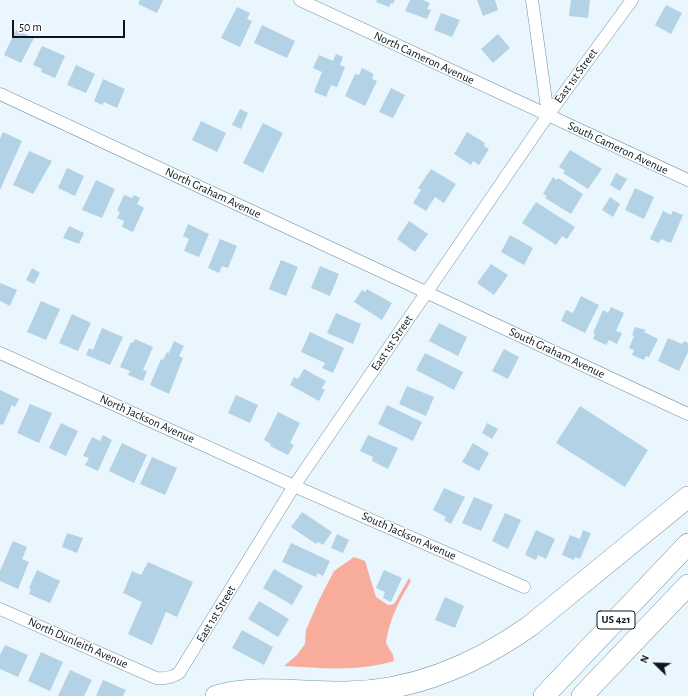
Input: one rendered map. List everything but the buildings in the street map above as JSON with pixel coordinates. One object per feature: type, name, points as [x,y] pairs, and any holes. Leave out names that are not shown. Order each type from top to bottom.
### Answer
[{"type":"highway","points":[[216,696],[240,691],[258,690],[346,692],[369,691],[414,683],[463,666],[509,641],[530,626],[688,497]]},
{"type":"highway","name":"US 421","points":[[544,696],[688,544]]},
{"type":"highway","name":"US 421","points":[[582,696],[688,584]]},
{"type":"street","name":"North Cameron Avenue","points":[[300,0],[548,115]]},
{"type":"street","points":[[532,0],[548,115]]},
{"type":"street","name":"East 1st Street","points":[[156,678],[164,679],[172,677],[180,673],[185,666],[294,486],[548,115],[632,0]]},
{"type":"street","name":"North Graham Avenue","points":[[0,94],[426,293]]},
{"type":"street","name":"South Cameron Avenue","points":[[548,115],[688,180]]},
{"type":"street","name":"South Graham Avenue","points":[[426,293],[688,414]]},
{"type":"street","name":"North Jackson Avenue","points":[[0,353],[294,486]]},
{"type":"street","name":"South Jackson Avenue","points":[[294,486],[524,587]]},
{"type":"street","name":"North Dunleith Avenue","points":[[0,609],[156,678]]},
{"type":"shaded area","points":[[354,557],[365,561],[376,597],[388,605],[394,604],[409,578],[411,581],[395,611],[387,635],[386,643],[393,655],[394,661],[367,667],[353,668],[284,666],[297,655],[305,644],[306,630],[334,571]]}]
